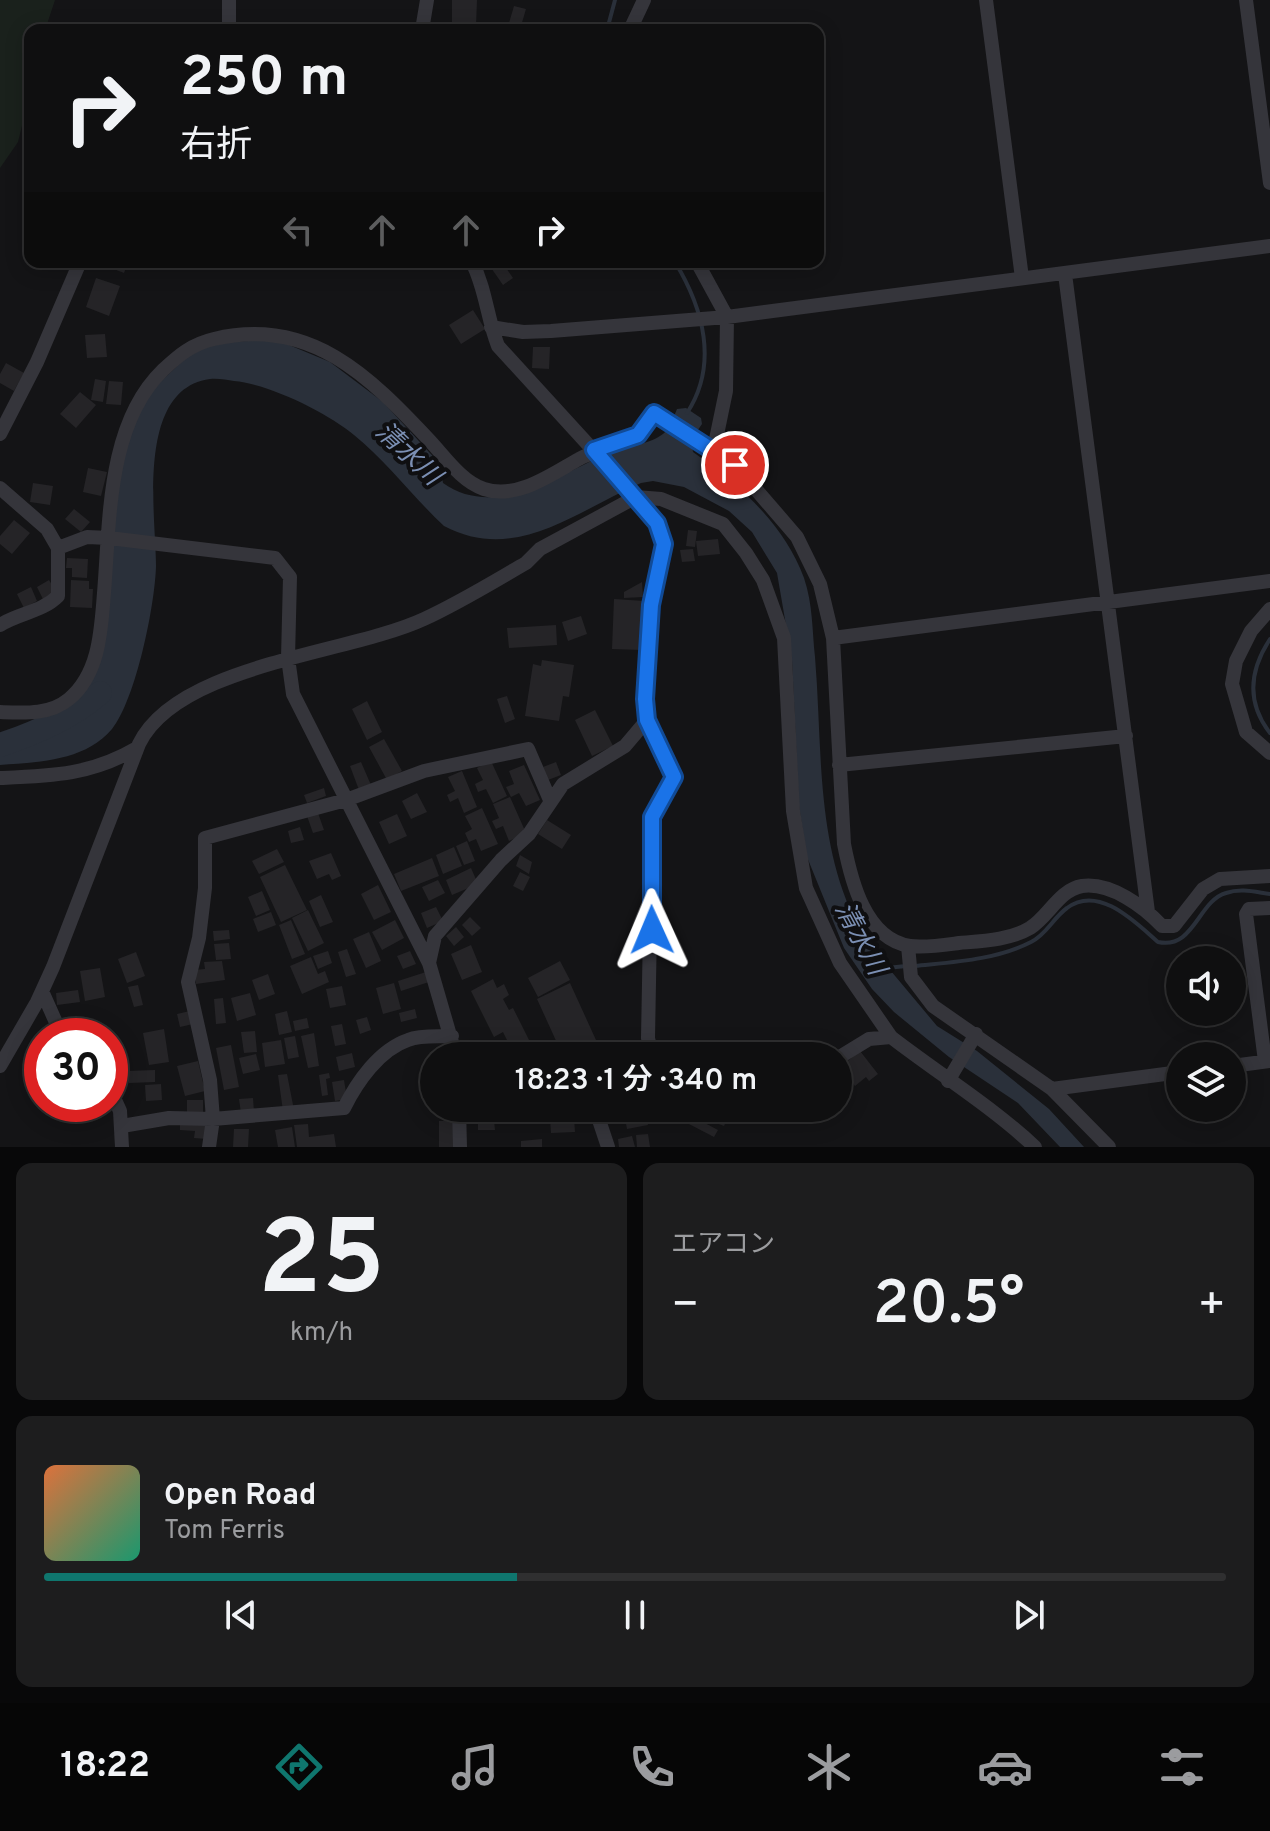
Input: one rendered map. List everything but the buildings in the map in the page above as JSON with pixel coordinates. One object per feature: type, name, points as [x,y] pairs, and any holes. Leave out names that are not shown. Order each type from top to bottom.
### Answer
[{"type":"street","points":[[229,0],[229,24]]},
{"type":"street","points":[[423,24],[427,0]]},
{"type":"street","points":[[633,24],[644,0]]},
{"type":"street","points":[[986,0],[1022,278]]},
{"type":"street","points":[[1246,0],[1270,183]]},
{"type":"street","points":[[491,327],[523,332],[685,321],[1270,246]]},
{"type":"street","points":[[0,434],[37,362],[77,268]]},
{"type":"street","points":[[475,268],[483,284],[498,346],[513,366],[636,497],[657,523],[664,544],[651,605],[645,699],[647,720],[674,777],[652,817],[649,1042]]},
{"type":"street","points":[[700,268],[722,317],[726,391],[714,449]]},
{"type":"street","points":[[1065,274],[1148,912]]},
{"type":"street","points":[[0,712],[43,712],[54,708],[71,698],[91,671],[101,627],[118,458],[139,398],[181,352],[201,342],[232,335],[289,336],[327,350],[386,395],[458,471],[483,489],[518,489],[537,483],[594,450],[638,435],[654,413],[735,465],[797,537],[820,584],[833,638],[844,844],[851,876],[871,921],[889,936],[908,946],[976,942],[1016,934],[1032,927],[1065,893],[1082,886],[1111,892],[1148,912],[1162,926],[1174,926],[1203,889],[1220,879],[1270,876]]},
{"type":"street","points":[[0,488],[47,529],[58,548],[58,596],[39,610],[17,615],[0,625]]},
{"type":"street","points":[[0,1066],[42,991],[147,726],[162,713],[228,677],[423,620],[526,563],[540,549],[636,497],[661,499],[723,524],[763,580],[784,638],[789,685],[793,811],[806,888],[840,963],[891,1037],[948,1081],[999,1114],[1035,1147]]},
{"type":"street","points":[[58,548],[87,537],[109,538],[275,558],[290,577],[288,658],[293,694],[429,963],[453,1042]]},
{"type":"street","points":[[833,638],[1270,581]]},
{"type":"street","points":[[1270,609],[1246,641],[1236,661],[1232,684],[1246,732],[1270,753]]},
{"type":"street","points":[[429,963],[435,936],[501,860],[529,834],[563,784],[625,746],[647,720]]},
{"type":"street","points":[[839,765],[1126,736]]},
{"type":"street","points":[[0,778],[77,773],[111,763],[137,748]]},
{"type":"street","points":[[209,1147],[213,1119],[210,1080],[188,982],[199,938],[205,888],[205,838],[346,800],[424,771],[528,749],[550,800]]},
{"type":"street","points":[[1246,1064],[1267,1061],[1246,914],[1249,909],[1270,908]]},
{"type":"street","points":[[908,946],[911,977],[933,1006],[1052,1089],[1109,1147]]},
{"type":"street","points":[[42,991],[54,1018]]},
{"type":"street","points":[[948,1081],[976,1034]]},
{"type":"street","points":[[122,1126],[169,1118],[213,1119],[344,1108],[358,1081],[388,1052],[407,1040],[452,1036]]},
{"type":"street","points":[[852,1049],[869,1039],[891,1037]]},
{"type":"street","points":[[1052,1089],[1166,1074]]},
{"type":"street","points":[[121,1122],[122,1147]]},
{"type":"street","points":[[459,1122],[460,1147]]},
{"type":"street","points":[[600,1122],[608,1147]]},
{"type":"shaded area","points":[[0,0],[55,0],[47,24],[24,24],[24,118],[18,142],[0,168]]},
{"type":"water","points":[[277,340],[330,362],[383,402],[440,464],[443,483],[464,494],[486,497],[530,489],[595,459],[662,435],[677,409],[686,408],[701,418],[702,424],[691,440],[693,452],[758,507],[785,540],[804,578],[812,617],[822,784],[831,848],[850,909],[858,910],[866,925],[863,932],[865,940],[937,1026],[977,1051],[1049,1109],[1084,1147],[1060,1147],[1018,1103],[949,1057],[894,1012],[872,989],[844,948],[807,857],[799,806],[792,660],[777,573],[752,532],[729,511],[684,487],[653,481],[641,483],[545,529],[496,539],[470,536],[444,526],[366,445],[343,426],[314,409],[248,383],[210,379],[186,388],[170,406],[160,430],[153,488],[156,566],[152,604],[143,651],[121,715],[101,740],[75,754],[45,761],[0,765],[0,737],[28,738],[50,733],[67,721],[85,698],[78,695],[95,672],[126,443],[137,416],[155,387],[192,352],[218,342]]},
{"type":"waterway","points":[[609,24],[615,0]]},
{"type":"waterway","points":[[678,268],[693,298],[704,336],[703,375],[687,413]]},
{"type":"waterway","points":[[1270,639],[1258,663],[1253,686],[1257,710],[1270,733]]},
{"type":"waterway","name":"清水川","points":[[0,745],[53,724],[100,693]]},
{"type":"waterway","points":[[915,966],[974,959],[1018,948],[1037,939],[1062,912],[1079,902],[1104,903],[1128,917],[1158,942],[1170,943],[1188,932],[1209,905],[1226,893],[1270,894]]},
{"type":"waterway","points":[[887,968],[906,966]]},
{"type":"route","points":[[652,930],[652,817],[674,777],[647,720],[645,699],[651,605],[664,544],[657,523],[594,450],[638,435],[654,413],[735,465]]}]
